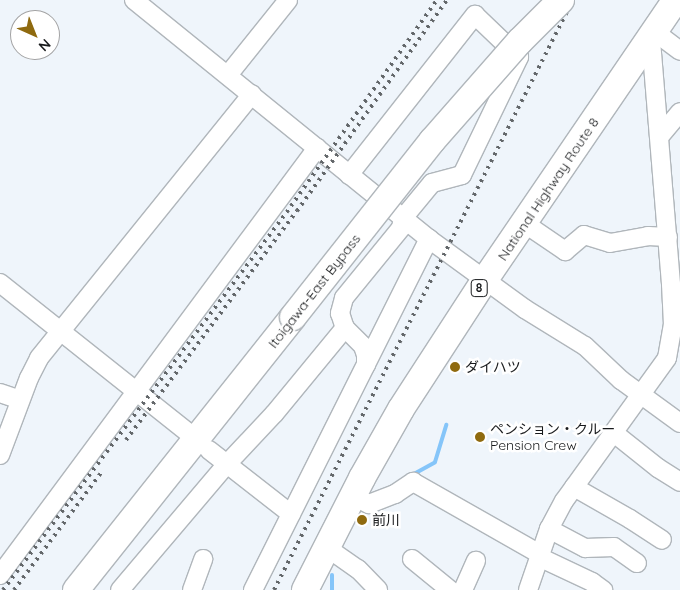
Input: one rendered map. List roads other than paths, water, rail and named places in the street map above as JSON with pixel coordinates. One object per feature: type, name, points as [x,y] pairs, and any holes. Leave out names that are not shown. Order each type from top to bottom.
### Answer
[{"type":"highway","name":"Itoigawa-East Bypass","points":[[76,590],[432,141],[514,48],[562,0]]},
{"type":"highway","name":"National Highway Route 8","points":[[305,590],[353,496],[401,409],[484,281],[663,17]]},
{"type":"street","points":[[134,0],[429,239],[524,309],[585,346],[642,396],[680,423]]},
{"type":"street","points":[[228,75],[288,0]]},
{"type":"street","points":[[348,175],[476,15],[519,57],[462,175],[432,183],[403,218],[401,228],[344,298],[340,313],[345,328],[363,346],[366,355],[366,365]]},
{"type":"street","points":[[663,17],[680,51]]},
{"type":"street","points":[[528,590],[549,529],[574,487],[642,396],[667,358],[673,325],[676,284],[660,136],[663,17]]},
{"type":"street","points":[[0,455],[20,400],[39,358],[62,332],[252,94]]},
{"type":"street","points":[[660,136],[680,112]]},
{"type":"street","points":[[0,575],[317,148]]},
{"type":"street","points":[[524,223],[565,251],[584,235],[610,243],[648,236],[672,235]]},
{"type":"street","points":[[253,590],[429,239]]},
{"type":"street","points":[[0,283],[186,431]]},
{"type":"street","points":[[120,590],[227,464],[274,414],[345,328]]},
{"type":"street","points":[[0,393],[20,400]]},
{"type":"street","points":[[614,433],[658,468],[680,482]]},
{"type":"street","points":[[209,450],[291,514]]},
{"type":"street","points":[[353,496],[369,504],[395,494],[413,482],[539,556],[592,582],[603,590]]},
{"type":"street","points":[[574,487],[662,540]]},
{"type":"street","points":[[549,529],[585,548],[614,547],[637,563]]},
{"type":"street","points":[[326,547],[358,569],[378,590]]},
{"type":"street","points":[[192,590],[203,559]]},
{"type":"street","points":[[412,559],[450,590]]},
{"type":"street","points":[[463,590],[476,561]]},
{"type":"waterway","points":[[412,475],[435,462],[446,425]]},
{"type":"waterway","points":[[332,575],[332,590]]},
{"type":"railway","points":[[3,590],[291,206],[437,0]]},
{"type":"railway","points":[[126,440],[297,211],[447,0]]},
{"type":"railway","points":[[274,590],[573,0]]},
{"type":"railway","points":[[14,590],[103,470]]},
{"type":"place","name":"ダイハツ","points":[[455,367]]},
{"type":"place","name":"ペンション・クルー Pension Crew","points":[[480,437]]},
{"type":"place","name":"前川","points":[[362,520]]}]
